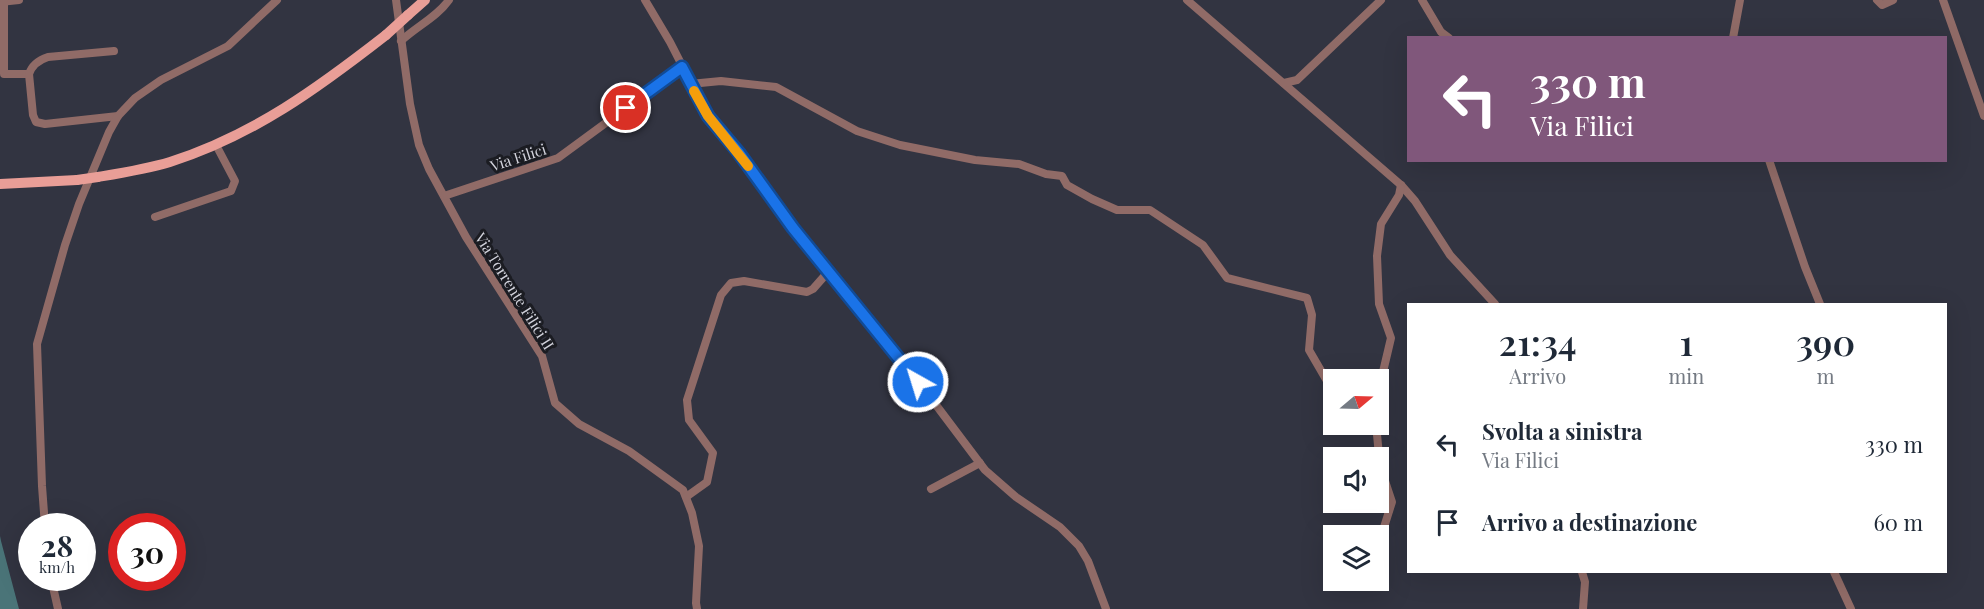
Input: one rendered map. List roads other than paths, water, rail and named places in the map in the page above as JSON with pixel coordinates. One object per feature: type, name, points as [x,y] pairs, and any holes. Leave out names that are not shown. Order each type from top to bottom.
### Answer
[{"type":"main road","points":[[0,184],[77,180],[146,169],[216,145],[287,108],[332,77],[386,35],[425,0]]},
{"type":"street","points":[[20,0],[2,2],[4,74],[29,74]]},
{"type":"street","points":[[44,513],[37,344],[79,204],[118,116],[135,98],[161,80],[228,46],[277,0]]},
{"type":"street","name":"Via Torrente Filici II","points":[[396,0],[410,104],[419,145],[429,169],[466,237],[542,356],[555,403],[579,424],[638,457],[683,490],[692,513],[699,546],[697,609]]},
{"type":"street","points":[[401,41],[441,11],[449,0]]},
{"type":"street","points":[[645,0],[670,42],[708,116],[739,153],[793,228],[930,397],[980,463],[1016,497],[1060,527],[1079,546],[1088,561],[1106,609]]},
{"type":"street","points":[[1187,0],[1401,185],[1415,201],[1450,255],[1494,303]]},
{"type":"street","points":[[1284,83],[1297,80],[1382,0]]},
{"type":"street","points":[[1422,0],[1441,32],[1446,36]]},
{"type":"street","points":[[1733,36],[1740,0]]},
{"type":"street","points":[[1877,0],[1882,5],[1893,0]]},
{"type":"street","points":[[1943,0],[1984,116]]},
{"type":"street","points":[[114,51],[48,57],[40,60],[31,68],[29,74],[33,115],[36,122],[45,124],[118,116]]},
{"type":"street","name":"Via Filici","points":[[444,196],[558,158],[682,67]]},
{"type":"street","points":[[690,84],[721,81],[776,87],[857,131],[900,145],[975,160],[1019,164],[1046,174],[1062,176],[1067,185],[1117,210],[1150,210],[1203,245],[1227,278],[1307,298],[1312,315],[1309,350],[1323,374]]},
{"type":"street","points":[[155,217],[231,191],[235,181],[216,145]]},
{"type":"street","points":[[1770,162],[1820,303]]},
{"type":"street","points":[[1384,369],[1391,338],[1379,303],[1377,256],[1381,224],[1399,195],[1401,185]]},
{"type":"street","points":[[686,497],[707,482],[713,453],[689,420],[687,400],[721,295],[731,283],[744,281],[807,292],[813,289],[828,272]]},
{"type":"street","points":[[1377,435],[1380,466],[1392,502],[1385,525]]},
{"type":"street","points":[[931,489],[980,463]]},
{"type":"street","points":[[1582,573],[1585,582],[1583,609]]},
{"type":"street","points":[[1833,573],[1851,609]]},
{"type":"street","points":[[54,591],[58,609]]}]
